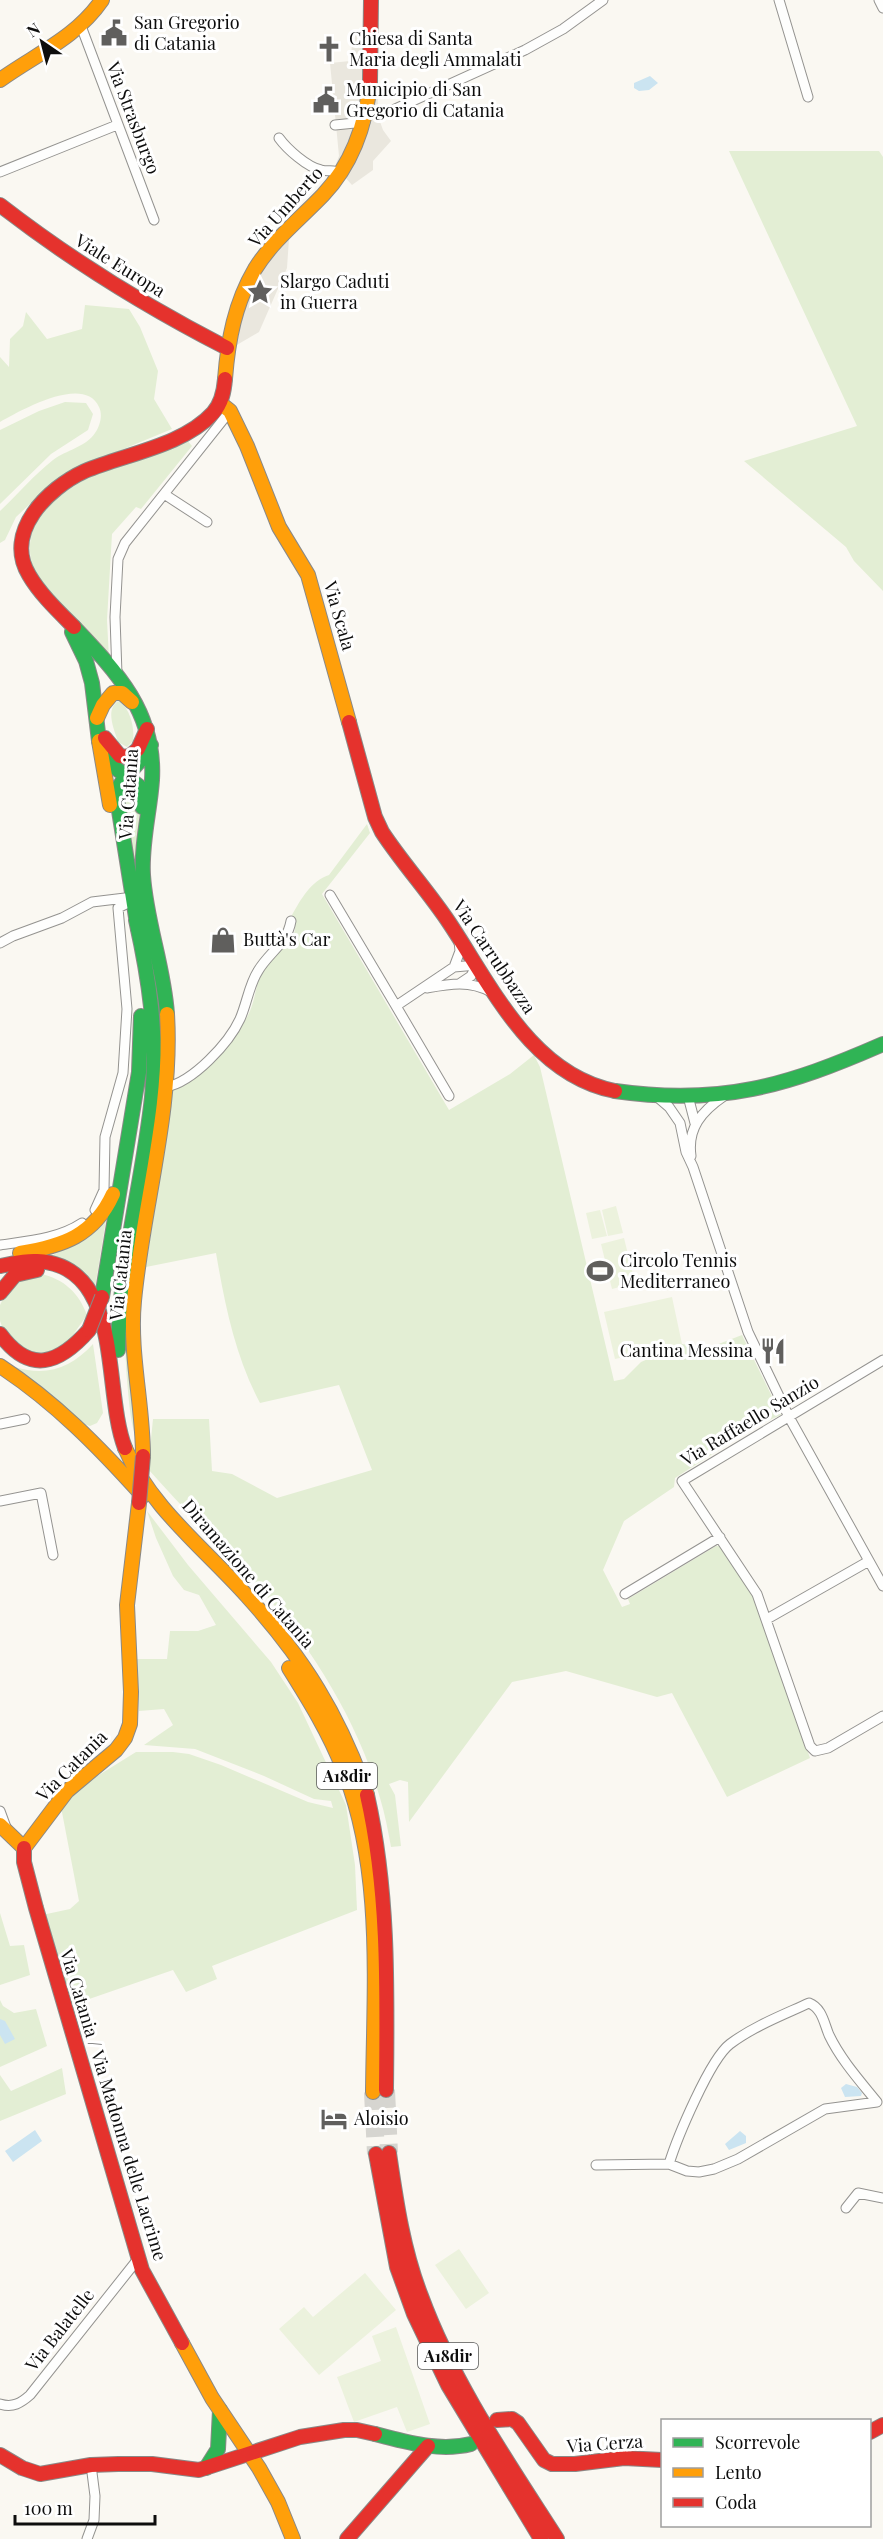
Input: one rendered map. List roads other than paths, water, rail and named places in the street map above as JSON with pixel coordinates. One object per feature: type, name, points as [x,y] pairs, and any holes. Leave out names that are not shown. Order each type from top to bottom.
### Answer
[{"type":"main road","points":[[0,80],[16,67],[66,38],[81,26],[102,0]]},
{"type":"main road","name":"Via Umberto","points":[[225,407],[227,348],[240,302],[257,266],[271,246],[324,194],[348,163],[370,117],[371,0]]},
{"type":"main road","name":"Viale Europa","points":[[0,205],[59,250],[165,316],[227,348]]},
{"type":"main road","name":"Via Catania","points":[[24,1848],[68,1791],[116,1750],[125,1738],[130,1724],[131,1692],[127,1605],[143,1456],[134,1351],[134,1305],[166,1087],[166,1003],[145,890],[143,848],[149,813],[151,745],[146,725],[137,703],[117,675],[28,574],[22,559],[20,539],[31,514],[53,492],[83,472],[190,430],[225,407]]},
{"type":"main road","name":"Via Scala","points":[[225,407],[248,446],[279,527],[308,575],[375,817],[394,851]]},
{"type":"main road","points":[[53,605],[72,631],[86,661],[92,683],[141,1008],[139,1072],[104,1301]]},
{"type":"main road","points":[[117,692],[125,694],[130,699],[146,725],[138,749],[134,754],[125,758],[115,752],[97,723],[109,696],[117,692]]},
{"type":"main road","points":[[99,741],[113,766],[140,787],[143,848]]},
{"type":"main road","points":[[0,1355],[28,1368],[55,1367],[74,1358],[92,1332],[104,1301],[146,1050],[145,991],[116,792],[125,775],[145,758],[151,745]]},
{"type":"main road","name":"Via Carrubbazza","points":[[394,851],[428,891],[514,1023],[526,1035],[590,1083],[615,1092],[688,1096],[725,1095],[789,1081],[883,1044]]},
{"type":"main road","points":[[136,920],[148,970],[154,1063],[151,1099],[119,1311],[118,1353],[126,1425],[131,1444],[144,1471],[234,1575],[261,1612]]},
{"type":"main road","points":[[0,1256],[62,1244],[80,1235],[96,1223],[112,1196],[130,1125]]},
{"type":"main road","name":"Diramazione di Catania","points":[[0,1266],[30,1261],[51,1262],[70,1271],[86,1285],[96,1300],[104,1323],[115,1416],[131,1461],[166,1507],[261,1612],[301,1663],[329,1705],[355,1759],[373,1815],[385,1893],[379,2091],[372,1894],[365,1841],[346,1772],[322,1719],[293,1673],[250,1616],[164,1517],[69,1418],[38,1392],[0,1366]]},
{"type":"main road","points":[[0,1293],[15,1275],[30,1270],[40,1270],[63,1277],[83,1298],[95,1329],[104,1397],[114,1441],[124,1462],[164,1517]]},
{"type":"main road","points":[[0,1334],[15,1353],[31,1360],[46,1361],[64,1356],[92,1332]]},
{"type":"main road","points":[[4,1827],[24,1848]]},
{"type":"main road","name":"Via Catania / Via Madonna delle Lacrime","points":[[24,1848],[24,1862],[36,1908],[138,2259],[220,2410],[250,2454],[278,2502],[293,2539]]},
{"type":"main road","name":"A18dir","points":[[541,2539],[448,2385],[414,2314],[397,2267],[382,2153],[408,2257],[426,2310],[458,2378],[557,2539]]},
{"type":"main road","points":[[220,2410],[220,2456]]},
{"type":"main road","name":"Via Cerza","points":[[499,2423],[527,2437],[544,2460],[552,2464],[575,2464],[624,2458],[661,2460]]},
{"type":"main road","points":[[220,2456],[250,2454],[300,2437],[344,2430],[428,2446],[456,2448],[470,2440]]},
{"type":"main road","points":[[3,2458],[40,2474],[91,2465],[152,2464],[190,2470],[206,2468],[241,2440]]},
{"type":"main road","points":[[347,2539],[428,2446]]},
{"type":"street","points":[[335,125],[370,117],[525,50],[563,29],[603,0]]},
{"type":"street","points":[[778,0],[808,98]]},
{"type":"street","points":[[879,0],[883,8]]},
{"type":"street","name":"Via Strasburgo","points":[[81,26],[154,220]]},
{"type":"street","points":[[0,172],[117,125]]},
{"type":"street","points":[[279,138],[288,151],[321,170],[334,169],[340,173]]},
{"type":"street","points":[[117,675],[115,617],[118,559],[125,543],[164,494],[225,407]]},
{"type":"street","points":[[164,494],[207,522]]},
{"type":"street","points":[[330,895],[449,1096]]},
{"type":"street","points":[[0,943],[62,918],[92,902],[126,901]]},
{"type":"street","points":[[0,1245],[41,1239],[61,1233],[88,1219],[99,1205],[104,1190],[105,1137],[123,1073],[127,1009],[118,908],[126,901]]},
{"type":"street","points":[[166,1087],[182,1082],[216,1053],[232,1034],[241,1018],[255,976],[289,934],[291,921]]},
{"type":"street","points":[[454,967],[460,951],[458,936]]},
{"type":"street","points":[[396,1006],[426,988],[454,967],[477,965]]},
{"type":"street","points":[[459,984],[471,976],[477,965]]},
{"type":"street","points":[[426,988],[459,984],[477,985],[494,993]]},
{"type":"street","points":[[654,1094],[669,1107],[680,1122],[686,1152],[748,1332],[789,1417],[883,1586]]},
{"type":"street","points":[[693,1167],[690,1148],[695,1123],[702,1113],[725,1095]]},
{"type":"street","points":[[680,1122],[688,1096]]},
{"type":"street","points":[[688,1096],[695,1123]]},
{"type":"street","name":"Via Raffaello Sanzio","points":[[883,1359],[682,1481],[753,1584],[810,1746],[815,1751],[828,1748],[883,1716]]},
{"type":"street","points":[[0,1424],[25,1419]]},
{"type":"street","points":[[0,1502],[40,1493],[53,1555]]},
{"type":"street","points":[[625,1594],[720,1537]]},
{"type":"street","points":[[767,1619],[869,1561]]},
{"type":"street","points":[[0,1811],[4,1827]]},
{"type":"street","points":[[669,2164],[705,2080],[728,2045],[762,2024],[809,2003],[820,2012],[830,2037],[844,2060],[880,2102]]},
{"type":"street","points":[[596,2165],[669,2164],[687,2171],[699,2172],[714,2169],[738,2159],[825,2109],[880,2102]]},
{"type":"street","points":[[846,2208],[858,2193],[883,2198]]},
{"type":"street","name":"Via Balatelle","points":[[0,2404],[10,2406],[20,2403],[30,2395],[138,2259]]},
{"type":"street","points":[[87,2539],[94,2520],[95,2496],[91,2465]]},
{"type":"water","points":[[650,76],[658,83],[649,90],[639,91],[634,88],[634,83]]},
{"type":"water","points":[[0,2019],[5,2021],[15,2039],[5,2044],[0,2035]]},
{"type":"water","points":[[846,2084],[857,2087],[862,2093],[861,2096],[845,2097],[841,2088]]},
{"type":"water","points":[[35,2130],[42,2141],[13,2162],[5,2151]]},
{"type":"water","points":[[740,2131],[746,2136],[746,2143],[729,2150],[725,2144]]},
{"type":"tunnel","points":[[386,2090],[389,2153]]},
{"type":"tunnel","points":[[373,2092],[376,2154]]},
{"type":"place","name":"San Gregorio di Catania","points":[[114,33]]},
{"type":"place","name":"Chiesa di Santa Maria degli Ammalati","points":[[329,49]]},
{"type":"place","name":"Municipio di San Gregorio di Catania","points":[[326,100]]},
{"type":"place","name":"Slargo Caduti in Guerra","points":[[260,292]]},
{"type":"place","name":"Buttà's Car","points":[[223,940]]},
{"type":"place","name":"Circolo Tennis Mediterraneo","points":[[600,1271]]},
{"type":"place","name":"Cantina Messina","points":[[773,1351]]},
{"type":"place","name":"Aloisio","points":[[334,2119]]}]
